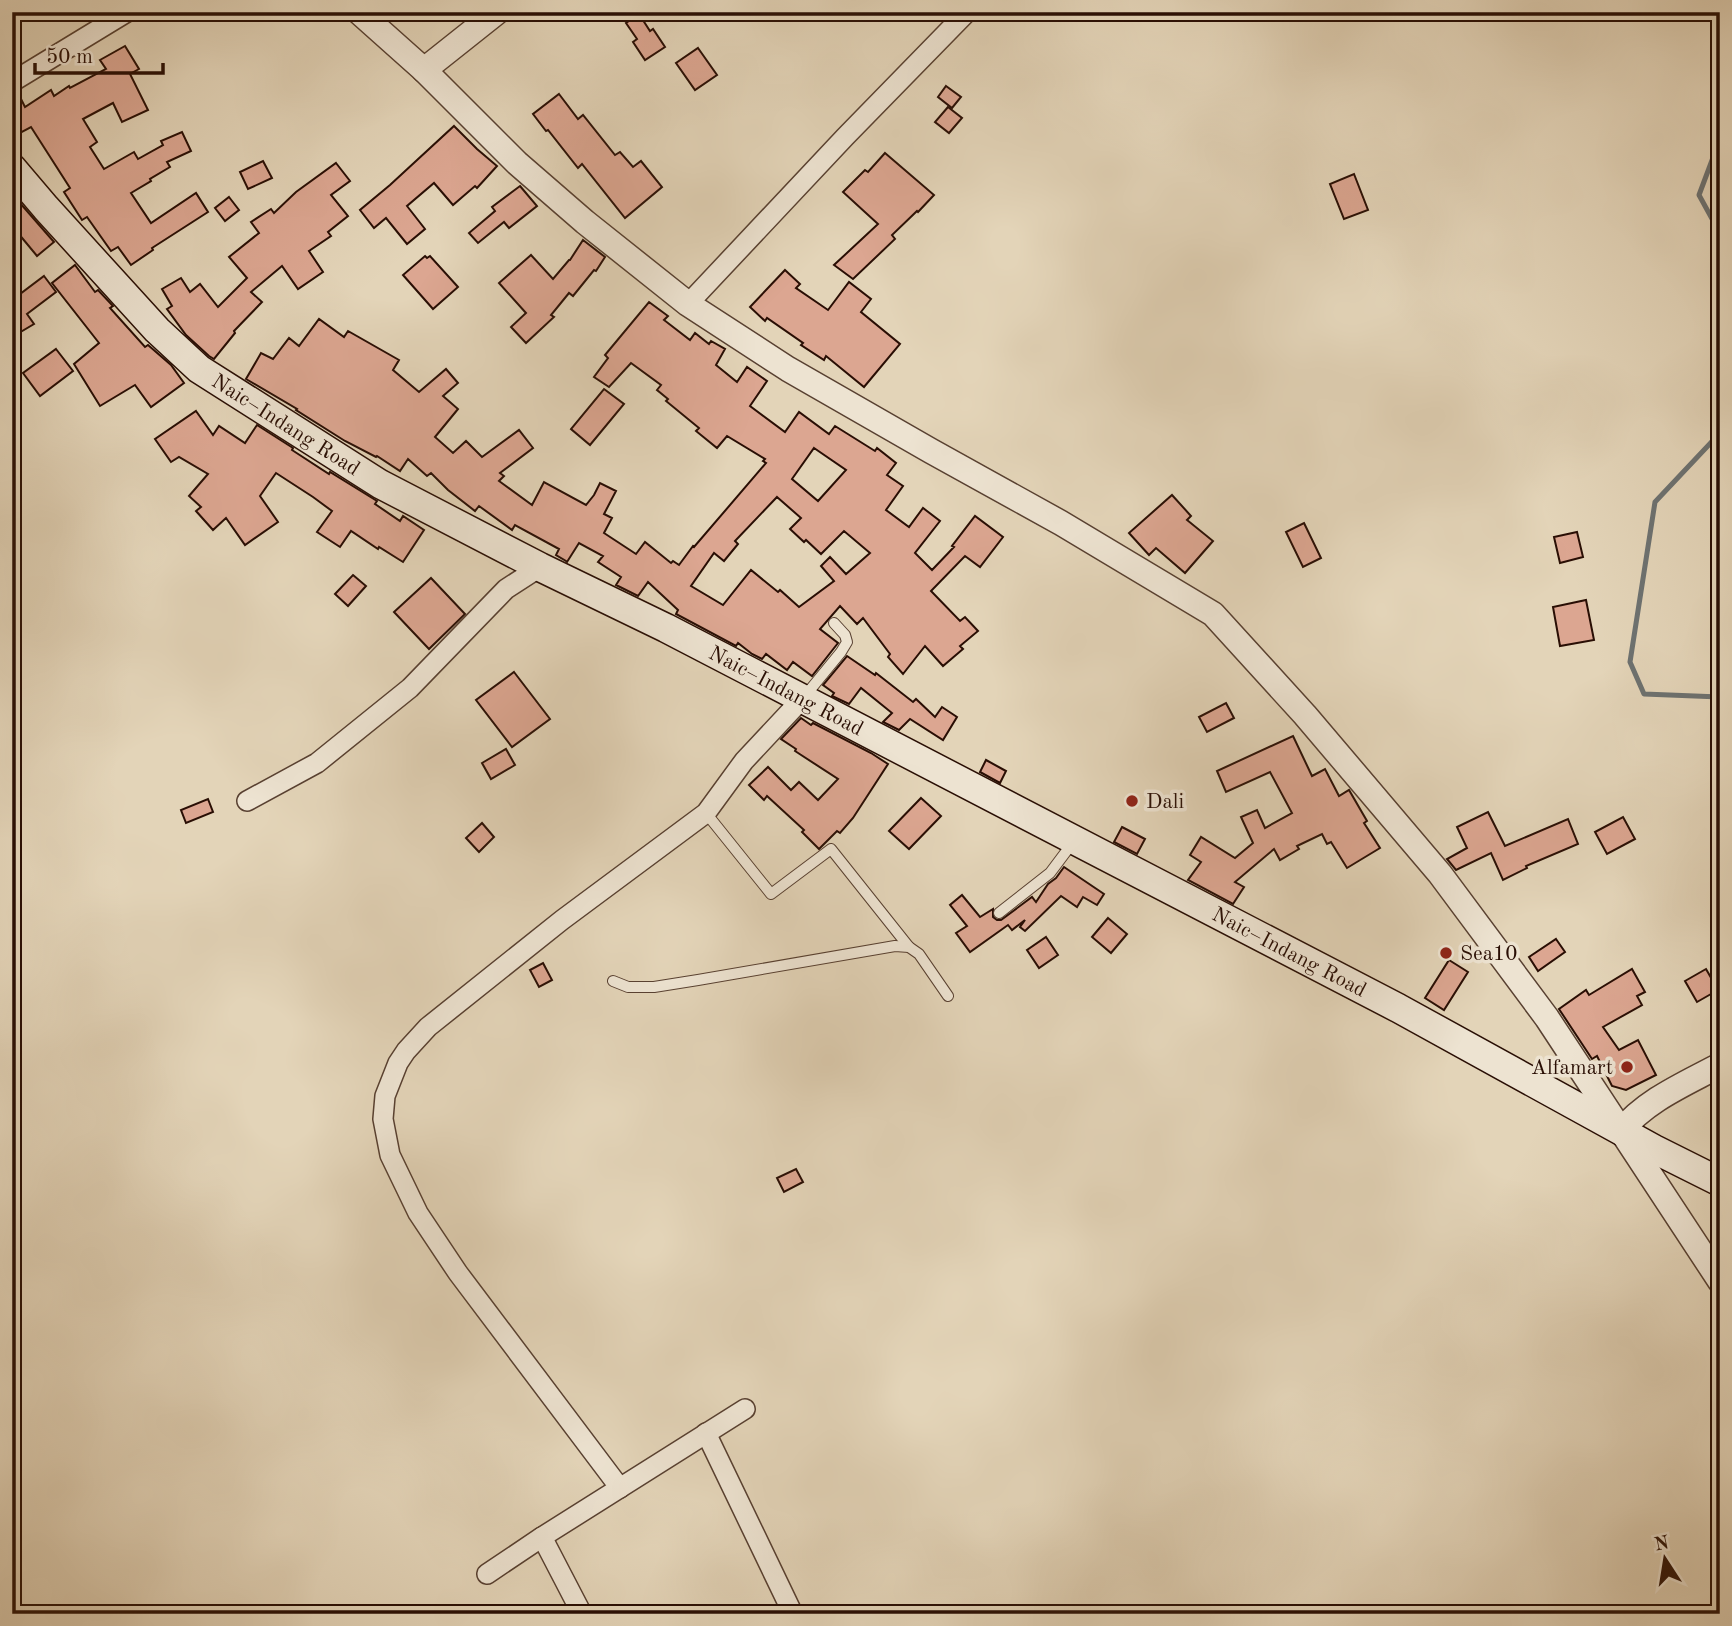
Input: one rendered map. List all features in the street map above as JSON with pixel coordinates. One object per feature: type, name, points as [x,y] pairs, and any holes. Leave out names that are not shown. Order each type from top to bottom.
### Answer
[{"type":"main road","name":"Naic–Indang Road","points":[[12,168],[157,330],[199,369],[380,484],[540,567],[666,628],[1398,1008],[1621,1131],[1720,1182]]},
{"type":"street","points":[[12,82],[127,12]]},
{"type":"street","points":[[359,12],[424,70],[516,163],[688,304],[788,369],[1061,523],[1213,614],[1304,715],[1440,874],[1547,1018],[1720,1280]]},
{"type":"street","points":[[424,70],[497,12]]},
{"type":"street","points":[[688,304],[967,12]]},
{"type":"street","points":[[247,801],[317,763],[410,688],[506,589],[540,567]]},
{"type":"street","points":[[620,1488],[458,1273],[418,1213],[390,1155],[383,1107],[398,1063],[411,1044],[428,1027],[562,920],[706,813],[744,761],[802,699]]},
{"type":"street","points":[[1621,1131],[1648,1105],[1720,1065]]},
{"type":"street","points":[[487,1574],[745,1409]]},
{"type":"street","points":[[706,1433],[793,1614]]},
{"type":"street","points":[[542,1537],[582,1614]]},
{"type":"lane","points":[[802,699],[847,642],[845,635],[834,623]]},
{"type":"lane","points":[[706,813],[771,894],[831,849],[909,947],[924,960],[948,996]]},
{"type":"lane","points":[[999,912],[1050,873],[1074,840]]},
{"type":"lane","points":[[613,981],[628,987],[654,987],[878,948],[909,947]]},
{"type":"building","points":[[639,14],[665,47],[645,60],[633,42],[637,39],[626,23]]},
{"type":"building","points":[[125,46],[139,69],[130,74],[148,110],[122,122],[113,103],[83,119],[97,142],[90,147],[104,169],[134,152],[138,159],[163,145],[161,141],[182,132],[191,151],[167,162],[170,167],[131,193],[151,223],[196,193],[208,212],[131,265],[118,247],[111,251],[87,217],[82,220],[64,192],[70,188],[31,127],[20,133],[12,120],[12,108],[21,99],[25,107],[51,90],[54,96],[69,86],[70,88],[106,69],[100,60]]},
{"type":"building","points":[[698,48],[717,75],[695,90],[676,63]]},
{"type":"building","points":[[946,86],[961,97],[952,108],[938,97]]},
{"type":"building","points":[[559,94],[578,119],[583,115],[615,155],[620,152],[633,167],[641,161],[662,187],[625,218],[582,164],[578,168],[533,114]]},
{"type":"building","points":[[948,107],[962,118],[949,133],[935,122]]},
{"type":"building","points":[[454,126],[497,166],[477,188],[475,186],[453,205],[434,183],[407,206],[425,229],[407,244],[386,218],[374,228],[360,210]]},
{"type":"building","points":[[885,153],[934,195],[892,235],[895,239],[853,279],[834,265],[878,224],[843,192],[865,170],[868,172]]},
{"type":"building","points":[[263,161],[272,178],[248,189],[240,172]]},
{"type":"building","points":[[336,163],[350,181],[331,195],[348,216],[328,232],[331,236],[309,251],[323,272],[298,289],[282,266],[251,292],[262,302],[234,331],[214,359],[209,356],[186,335],[167,309],[172,306],[162,289],[181,278],[190,292],[200,284],[218,307],[247,278],[229,257],[259,233],[251,222],[271,209],[274,213],[296,192]]},
{"type":"building","points":[[1354,174],[1368,210],[1344,219],[1330,184]]},
{"type":"building","points":[[520,186],[537,206],[509,228],[504,222],[478,243],[469,233],[495,211],[492,207]]},
{"type":"building","points":[[229,197],[239,210],[225,221],[215,208]]},
{"type":"building","points":[[20,203],[54,242],[37,256],[18,233],[12,238],[12,209]]},
{"type":"building","points":[[583,240],[605,257],[573,296],[569,293],[551,315],[554,317],[526,343],[511,327],[526,313],[499,283],[531,255],[553,279]]},
{"type":"building","points":[[425,256],[430,256],[458,287],[433,309],[403,275]]},
{"type":"building","points":[[75,265],[95,292],[98,290],[113,306],[110,308],[145,347],[148,345],[171,365],[184,383],[151,407],[135,385],[100,406],[74,364],[99,343],[52,283]]},
{"type":"building","points":[[785,270],[800,284],[796,288],[828,310],[849,282],[871,299],[861,312],[900,344],[864,387],[826,356],[824,360],[767,318],[765,321],[750,307]]},
{"type":"building","points":[[44,276],[56,292],[27,314],[34,324],[12,337],[12,291],[16,297]]},
{"type":"building","points":[[649,302],[668,316],[664,320],[690,340],[695,333],[709,344],[711,341],[725,349],[716,365],[737,382],[747,367],[767,381],[750,406],[785,432],[799,412],[829,434],[835,426],[875,451],[877,448],[896,463],[887,475],[903,486],[886,510],[909,527],[923,508],[940,521],[915,553],[932,570],[954,547],[952,546],[975,516],[1003,537],[980,567],[965,556],[931,591],[960,621],[965,617],[978,631],[960,646],[963,649],[943,666],[925,646],[903,674],[888,657],[890,654],[863,618],[857,624],[840,606],[820,629],[838,643],[812,676],[793,662],[787,670],[766,654],[762,659],[738,643],[736,646],[676,614],[678,610],[648,582],[638,596],[616,585],[621,577],[598,562],[603,556],[579,543],[567,562],[556,555],[559,549],[515,525],[512,530],[479,506],[475,511],[431,473],[427,476],[408,459],[400,471],[377,456],[345,441],[246,379],[261,353],[273,359],[289,338],[299,346],[319,319],[344,337],[348,331],[399,360],[393,370],[419,392],[446,369],[458,383],[443,396],[458,409],[435,437],[453,453],[466,441],[482,457],[519,430],[533,448],[500,473],[504,476],[499,481],[532,505],[544,482],[586,505],[600,483],[616,491],[604,514],[612,518],[604,533],[636,554],[645,542],[671,563],[673,561],[679,565],[766,463],[763,461],[765,459],[727,436],[717,448],[696,431],[699,428],[666,401],[668,399],[657,390],[661,385],[631,363],[609,387],[594,377],[608,358],[605,355]],"holes":[[[814,448],[846,470],[818,501],[792,479]],[[777,497],[801,518],[790,529],[821,554],[844,531],[870,553],[846,574],[830,557],[821,566],[834,581],[799,607],[751,570],[723,605],[691,586],[714,553],[724,561],[738,544],[735,541]]]},
{"type":"building","points":[[56,349],[73,371],[40,396],[23,373]]},
{"type":"building","points":[[604,389],[624,404],[590,445],[571,429]]},
{"type":"building","points":[[196,411],[213,435],[219,426],[245,443],[257,425],[329,474],[330,472],[377,501],[375,504],[400,521],[403,516],[424,530],[403,562],[351,531],[340,547],[317,532],[332,511],[276,473],[260,496],[278,522],[245,545],[226,518],[213,530],[196,511],[201,507],[189,496],[208,474],[179,457],[171,462],[155,439]]},
{"type":"building","points":[[1172,495],[1191,516],[1187,520],[1213,541],[1185,573],[1156,548],[1149,555],[1129,533]]},
{"type":"building","points":[[1304,523],[1321,558],[1303,567],[1286,532]]},
{"type":"building","points":[[1577,532],[1583,557],[1560,563],[1554,537]]},
{"type":"building","points":[[353,575],[366,586],[348,606],[335,594]]},
{"type":"building","points":[[431,578],[465,614],[429,649],[394,612]]},
{"type":"building","points":[[1586,600],[1594,640],[1560,646],[1553,607]]},
{"type":"building","points":[[847,656],[875,675],[876,673],[913,702],[916,699],[935,717],[942,707],[957,717],[943,740],[910,719],[899,730],[883,722],[892,713],[861,688],[849,704],[832,696],[834,693],[823,685]]},
{"type":"building","points":[[514,672],[550,719],[512,747],[476,700]]},
{"type":"building","points":[[1226,703],[1234,718],[1207,732],[1199,717]]},
{"type":"building","points":[[801,718],[888,764],[853,818],[840,833],[837,831],[819,849],[802,832],[804,830],[767,796],[764,800],[749,785],[768,767],[791,790],[799,782],[818,800],[838,779],[781,739]]},
{"type":"building","points":[[1293,736],[1312,776],[1325,769],[1339,796],[1349,790],[1367,821],[1364,823],[1380,848],[1347,868],[1331,842],[1327,844],[1322,834],[1297,846],[1299,849],[1280,860],[1274,849],[1235,882],[1244,887],[1233,904],[1188,880],[1201,862],[1190,855],[1201,837],[1235,858],[1253,843],[1241,817],[1257,810],[1265,828],[1292,813],[1270,772],[1226,792],[1217,771]]},
{"type":"building","points":[[506,749],[515,765],[491,779],[482,763]]},
{"type":"building","points":[[986,760],[1006,771],[1000,783],[980,772]]},
{"type":"building","points":[[921,798],[941,816],[909,849],[889,831]]},
{"type":"building","points":[[208,799],[213,812],[186,823],[181,810]]},
{"type":"building","points":[[1488,812],[1505,846],[1568,819],[1578,844],[1526,866],[1527,868],[1503,880],[1491,853],[1456,870],[1447,859],[1467,848],[1457,827]]},
{"type":"building","points":[[1623,817],[1635,839],[1607,854],[1595,832]]},
{"type":"building","points":[[482,823],[494,837],[479,852],[466,838]]},
{"type":"building","points":[[1122,827],[1145,839],[1137,854],[1114,842]]},
{"type":"building","points":[[1064,867],[1104,894],[1097,905],[1083,897],[1077,907],[1061,896],[1025,931],[1020,927],[1025,920],[1012,930],[1008,925],[970,952],[956,933],[967,926],[950,905],[962,895],[980,917],[993,909],[993,917],[1001,920],[1032,897],[1036,902]]},
{"type":"building","points":[[1108,918],[1127,934],[1111,953],[1092,937]]},
{"type":"building","points":[[1046,937],[1058,955],[1039,968],[1027,950]]},
{"type":"building","points":[[1556,939],[1565,952],[1538,971],[1529,957]]},
{"type":"building","points":[[1449,960],[1468,972],[1444,1010],[1425,998]]},
{"type":"building","points":[[543,963],[552,980],[539,987],[530,970]]},
{"type":"building","points":[[1632,969],[1645,992],[1637,996],[1642,1005],[1603,1027],[1619,1050],[1638,1040],[1656,1075],[1626,1090],[1612,1086],[1597,1056],[1592,1059],[1559,1009],[1586,990],[1589,995]]},
{"type":"building","points":[[1706,969],[1718,990],[1697,1002],[1685,981]]},
{"type":"building","points":[[796,1169],[803,1182],[784,1192],[777,1178]]},
{"type":"waterway","points":[[1720,139],[1699,195],[1716,226],[1720,226]]},
{"type":"waterway","points":[[1720,433],[1655,502],[1630,662],[1644,694],[1720,697]]},
{"type":"place","name":"Dali","points":[[1132,801]]},
{"type":"place","name":"Sea10","points":[[1446,953]]},
{"type":"place","name":"Alfamart","points":[[1627,1067]]}]
